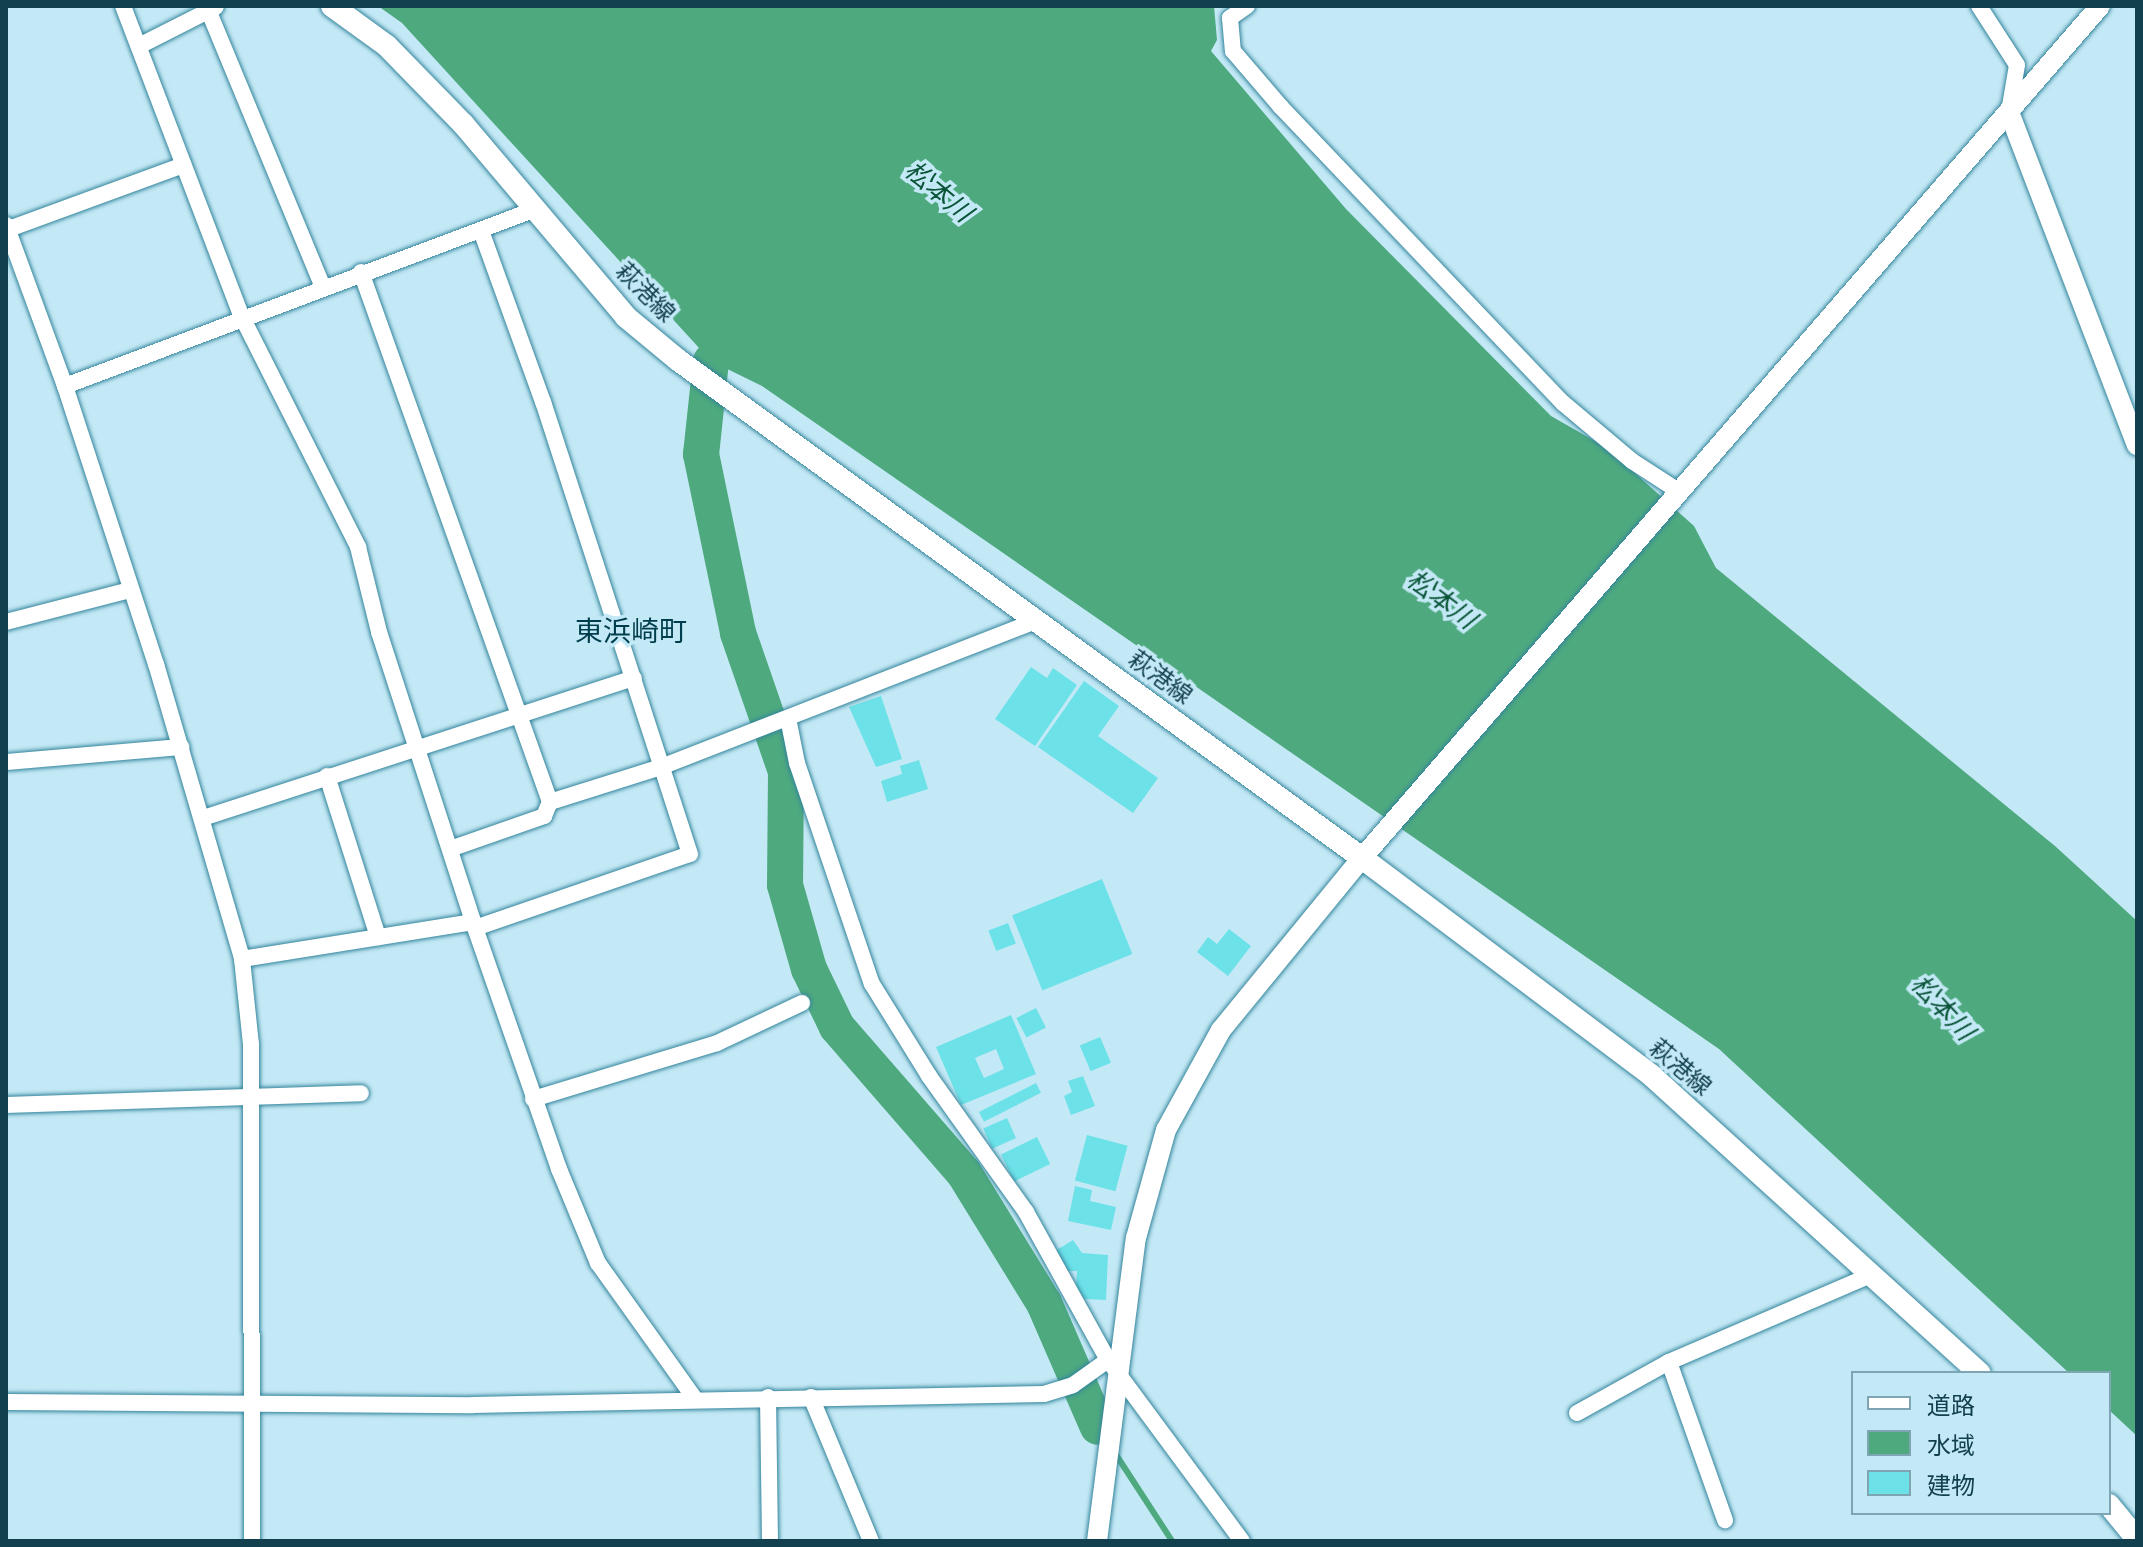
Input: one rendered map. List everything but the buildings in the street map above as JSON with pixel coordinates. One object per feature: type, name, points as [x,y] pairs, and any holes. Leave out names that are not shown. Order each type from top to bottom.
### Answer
[{"type":"main road","name":"萩港線","points":[[332,6],[387,46],[464,125],[626,317],[678,360],[1362,858],[1652,1076],[1978,1371]]},
{"type":"main road","points":[[2111,1507],[2137,1539]]},
{"type":"street","points":[[123,6],[242,317],[358,547],[417,748],[474,925],[533,1099],[598,1263],[695,1399]]},
{"type":"street","points":[[1247,6],[1230,18],[1233,51],[1281,107],[1563,403],[1676,496]]},
{"type":"street","points":[[1979,6],[2017,65],[2009,112],[2137,445]]},
{"type":"street","points":[[1097,1541],[1113,1368],[1136,1238],[1166,1130],[1189,1079],[1221,1030],[1362,858],[1389,832],[2100,6]]},
{"type":"street","points":[[139,46],[214,9],[323,287]]},
{"type":"street","points":[[184,165],[7,228],[65,386],[203,818],[242,959],[252,1098],[252,1541]]},
{"type":"street","points":[[65,386],[361,272],[533,210]]},
{"type":"street","points":[[242,959],[474,925],[690,854],[634,678],[481,231]]},
{"type":"street","points":[[361,272],[550,802],[544,816],[450,849]]},
{"type":"street","points":[[6,622],[130,590]]},
{"type":"street","points":[[550,802],[661,767],[1038,620]]},
{"type":"street","points":[[203,818],[634,678]]},
{"type":"street","points":[[784,719],[872,984],[929,1076],[1026,1212],[1113,1368],[1242,1541]]},
{"type":"street","points":[[6,762],[181,747]]},
{"type":"street","points":[[327,776],[378,937]]},
{"type":"street","points":[[533,1099],[717,1043],[802,1003]]},
{"type":"street","points":[[6,1105],[361,1093]]},
{"type":"street","points":[[1577,1413],[1669,1362],[1873,1274]]},
{"type":"street","points":[[1669,1362],[1725,1520]]},
{"type":"street","points":[[6,1402],[251,1406],[1044,1394],[1113,1368]]},
{"type":"street","points":[[768,1397],[770,1541]]},
{"type":"street","points":[[811,1397],[871,1541]]},
{"type":"water","name":"松本川","points":[[378,6],[1214,6],[1217,40],[1211,51],[1346,209],[1551,416],[1607,448],[1694,526],[1716,568],[2055,846],[2137,921],[2137,1436],[2111,1412],[2111,1371],[2067,1371],[1719,1049],[762,386],[711,361],[402,23]]},
{"type":"waterway","points":[[711,361],[701,454],[738,633],[786,772],[785,885],[809,969],[837,1027],[964,1173],[1044,1303],[1098,1427]]},
{"type":"waterway","points":[[1098,1427],[1105,1437]]},
{"type":"waterway","points":[[1113,1450],[1172,1541]]},
{"type":"district","name":"東浜崎町","points":[[631,632]]}]
